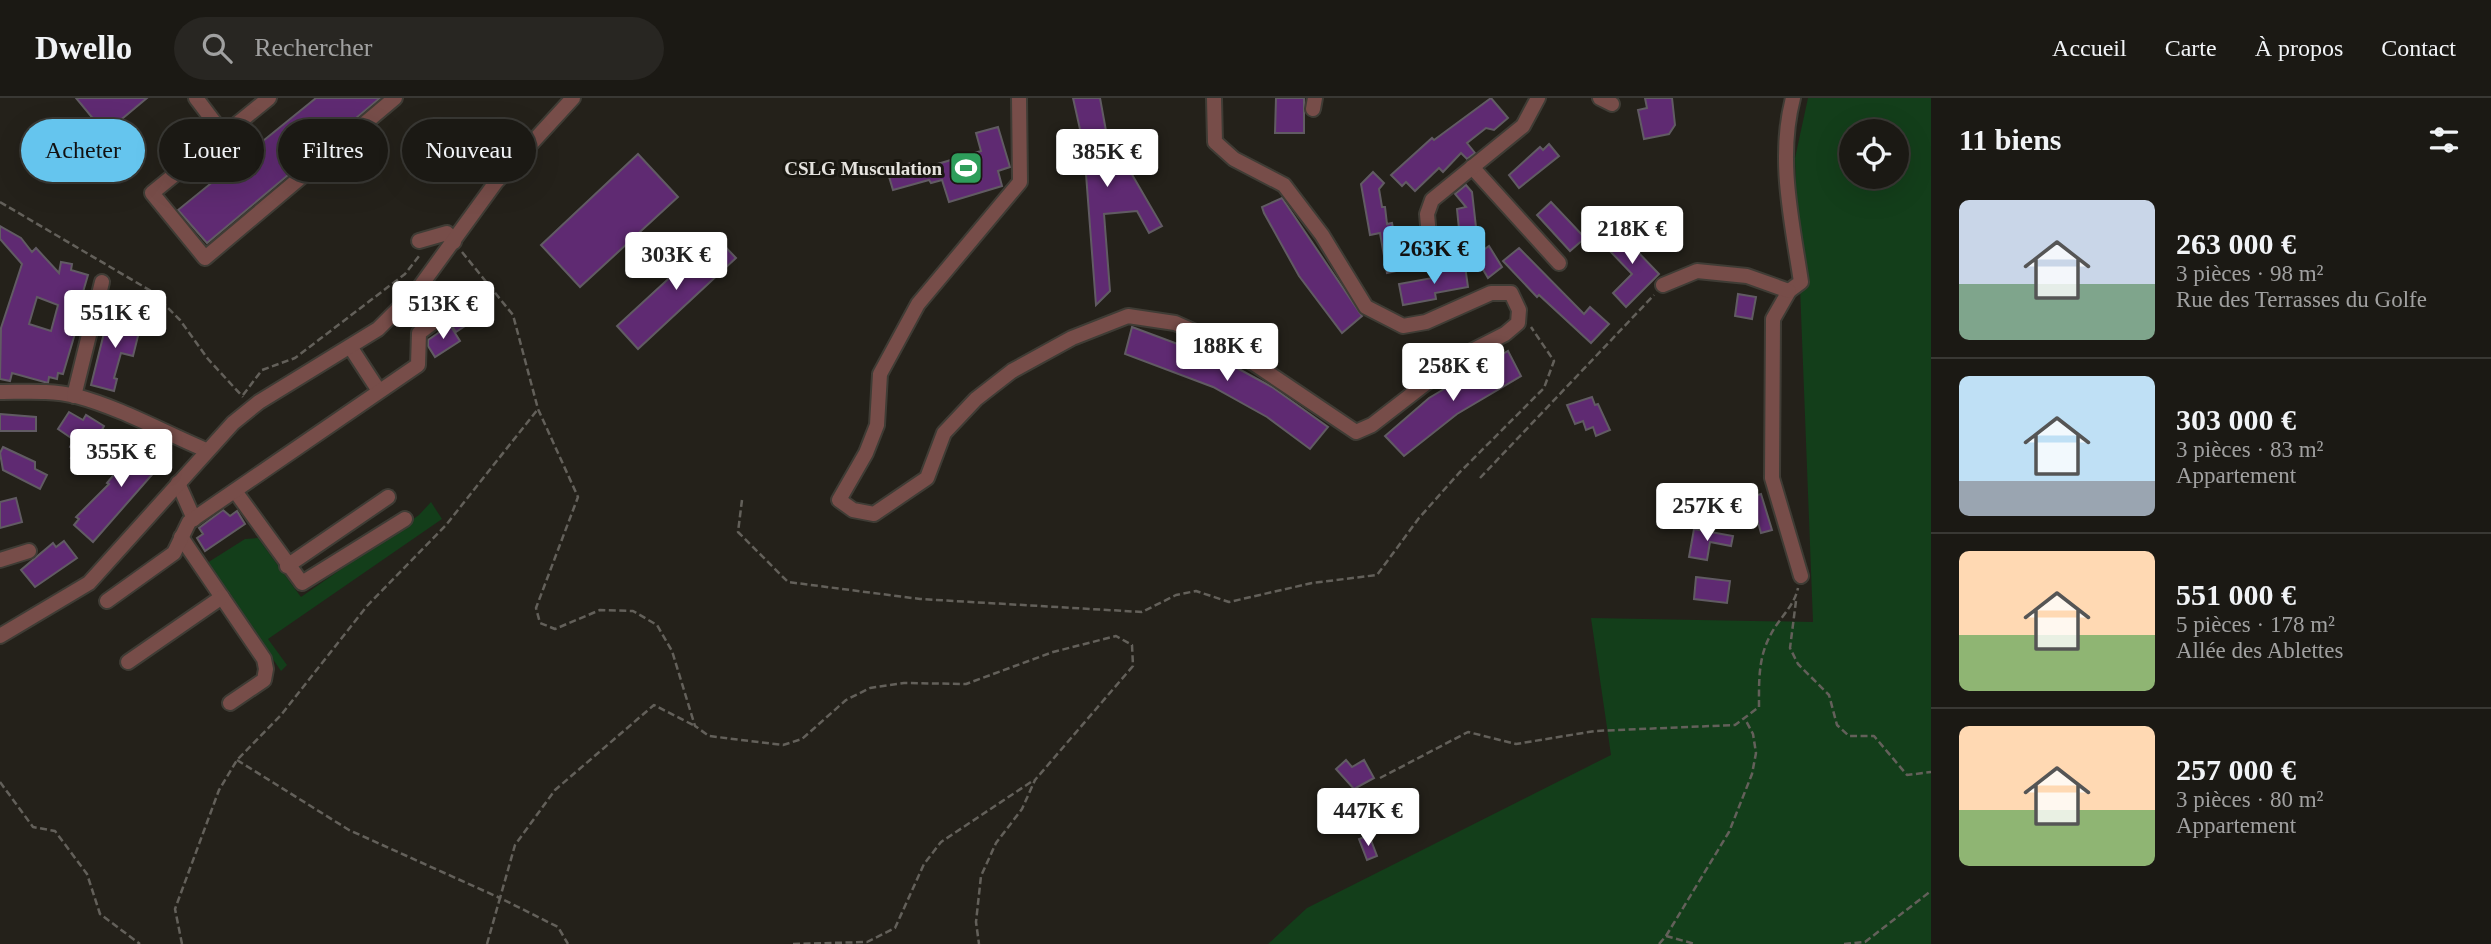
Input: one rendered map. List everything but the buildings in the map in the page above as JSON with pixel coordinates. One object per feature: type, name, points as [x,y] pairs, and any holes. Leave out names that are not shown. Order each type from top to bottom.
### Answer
[{"type":"street","points":[[196,98],[212,119]]},
{"type":"street","points":[[243,119],[269,98]]},
{"type":"street","points":[[166,182],[152,193],[205,258],[395,98]]},
{"type":"street","points":[[0,636],[89,583],[246,403],[351,348],[378,328],[419,288],[496,182],[573,98]]},
{"type":"street","points":[[1019,98],[1020,182],[918,304],[880,374],[877,425],[866,453],[839,500],[853,510],[874,514],[927,478],[944,433],[976,399],[1012,371],[1072,338],[1128,316],[1175,323],[1231,348],[1356,432],[1372,425],[1460,357],[1505,334],[1518,323],[1519,310],[1511,293],[1491,293],[1426,322],[1403,326],[1366,307],[1322,235],[1284,185],[1234,159],[1215,142],[1214,98]]},
{"type":"street","points":[[1430,247],[1427,214],[1432,200],[1523,126],[1538,98]]},
{"type":"street","points":[[1793,98],[1789,114],[1785,174],[1801,282],[1789,291],[1773,319],[1772,478],[1801,576]]},
{"type":"street","points":[[1472,167],[1559,263]]},
{"type":"street","points":[[422,246],[447,233],[454,242]]},
{"type":"street","points":[[1663,285],[1697,271],[1747,276],[1789,291]]},
{"type":"street","points":[[74,396],[102,282]]},
{"type":"street","points":[[107,601],[174,553],[192,513],[235,491],[418,365],[419,334],[423,328],[468,296]]},
{"type":"street","points":[[351,348],[379,391]]},
{"type":"street","points":[[0,392],[48,391],[74,396],[112,408],[206,450]]},
{"type":"street","points":[[178,483],[192,513]]},
{"type":"street","points":[[235,491],[296,579],[306,583],[405,519]]},
{"type":"street","points":[[287,566],[388,497]]},
{"type":"street","points":[[181,537],[264,659],[264,680],[230,702]]},
{"type":"street","points":[[0,560],[29,551]]},
{"type":"street","points":[[128,662],[222,597]]},
{"type":"path","points":[[0,202],[151,291],[180,320],[208,359],[246,403]]},
{"type":"path","points":[[454,242],[513,315],[538,409],[579,497],[536,608],[540,624],[555,629],[600,610],[633,611],[657,625],[672,650],[695,726]]},
{"type":"path","points":[[246,403],[262,370],[295,358],[405,274],[422,246]]},
{"type":"path","points":[[1480,478],[1663,285]]},
{"type":"path","points":[[742,500],[738,532],[788,582],[919,599],[1142,612],[1176,595],[1196,591],[1229,602],[1312,583],[1377,575],[1419,518],[1459,473],[1544,388],[1554,361],[1535,328],[1518,323]]},
{"type":"path","points":[[236,402],[246,403]]},
{"type":"path","points":[[182,944],[175,909],[219,790],[237,760],[281,715],[367,606],[446,525],[538,409]]},
{"type":"path","points":[[1801,576],[1790,648],[1798,664],[1829,695],[1838,725],[1849,736],[1874,736],[1906,775],[1931,772]]},
{"type":"path","points":[[1380,778],[1468,732],[1516,744],[1595,730],[1735,725],[1759,707],[1759,670],[1769,636],[1796,598]]},
{"type":"path","points":[[487,944],[515,845],[555,790],[654,705],[709,736],[783,745],[802,739],[846,700],[870,688],[904,683],[965,684],[1053,652],[1116,636],[1132,645],[1133,666],[1035,780],[941,842],[924,864],[895,928],[867,942],[793,944]]},
{"type":"path","points":[[1659,944],[1729,832],[1752,774],[1756,753],[1753,734],[1744,718]]},
{"type":"path","points":[[237,760],[349,830],[558,927],[568,944]]},
{"type":"path","points":[[979,944],[976,922],[981,876],[996,844],[1022,809],[1035,780]]},
{"type":"path","points":[[0,782],[33,827],[55,831],[87,873],[100,914],[140,944]]},
{"type":"path","points":[[1844,944],[1865,942],[1931,891]]},
{"type":"path","points":[[1665,936],[1695,944]]},
{"type":"green space","points":[[1808,98],[1931,98],[1931,944],[1268,944],[1307,908],[1611,755],[1591,618],[1813,622],[1795,158]]},
{"type":"green space","points":[[431,502],[442,519],[268,639],[287,665],[281,671],[207,563],[245,539],[258,538],[301,597],[419,515]]},
{"type":"place","name":"CSLG Musculation","points":[[966,168]]}]
